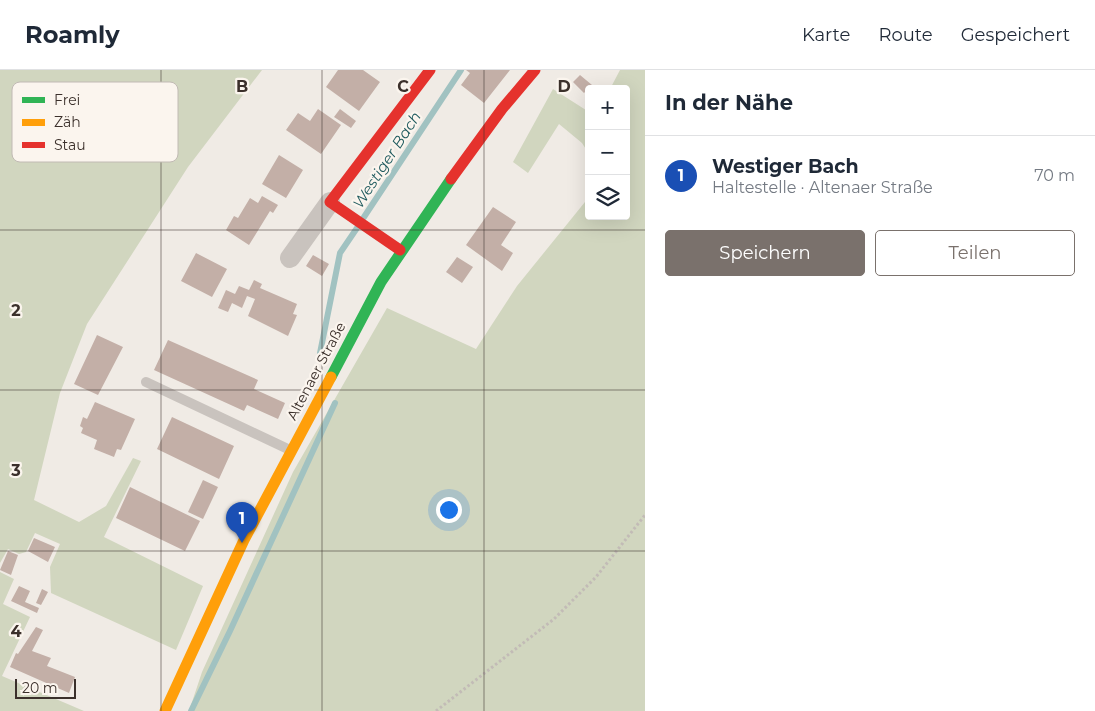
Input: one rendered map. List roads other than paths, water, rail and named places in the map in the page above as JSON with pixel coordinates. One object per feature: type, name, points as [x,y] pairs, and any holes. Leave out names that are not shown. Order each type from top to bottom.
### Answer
[{"type":"main road","points":[[400,250],[330,202],[430,70]]},
{"type":"main road","name":"Altenaer Straße","points":[[165,711],[240,548],[290,450],[400,250],[502,109],[535,70]]},
{"type":"street","points":[[290,258],[330,202]]},
{"type":"lane","points":[[146,382],[290,450]]},
{"type":"waterway","name":"Westiger Bach","points":[[364,217],[461,70]]},
{"type":"waterway","name":"Westiger Bach","points":[[320,353],[340,253],[357,228]]},
{"type":"waterway","name":"Westiger Bach","points":[[191,711],[335,403]]},
{"type":"place","name":"Westiger Bach","points":[[242,543]]}]
